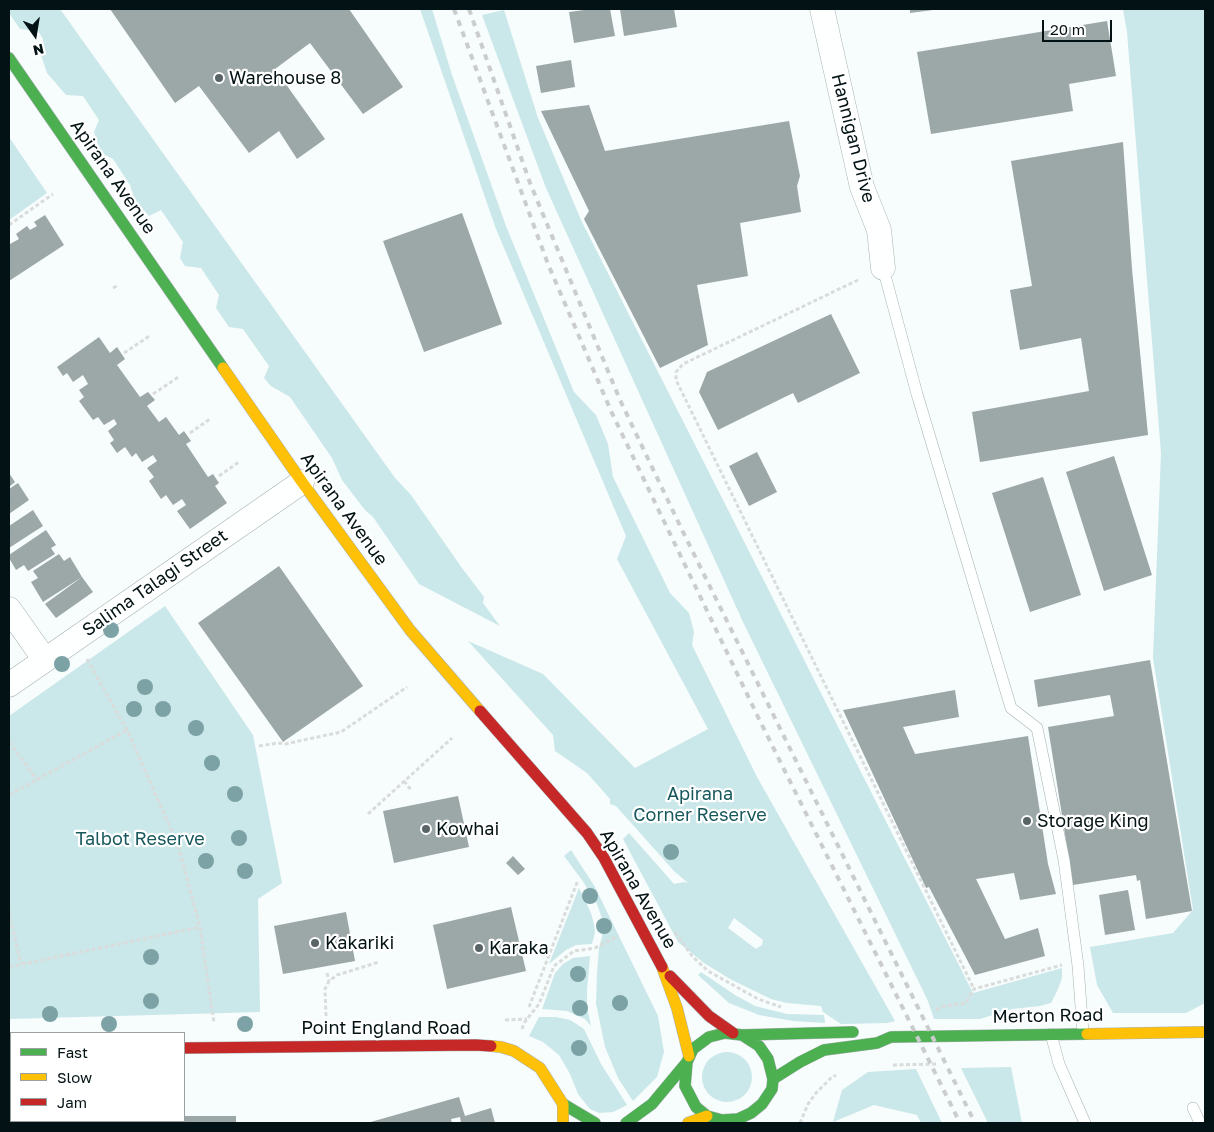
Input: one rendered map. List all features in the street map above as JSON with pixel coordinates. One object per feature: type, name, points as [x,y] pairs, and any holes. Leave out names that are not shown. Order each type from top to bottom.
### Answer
[{"type":"main road","name":"Apirana Avenue","points":[[9,58],[302,482],[410,630],[587,833],[604,858],[664,970],[677,1008],[688,1059]]},
{"type":"main road","name":"Apirana Avenue","points":[[664,970],[686,995],[709,1016],[738,1034]]},
{"type":"main road","name":"Merton Road","points":[[738,1034],[872,1031],[891,1037],[1205,1032]]},
{"type":"main road","points":[[626,1123],[652,1104],[699,1043],[718,1034],[738,1034],[759,1046],[768,1059],[773,1084],[772,1106]]},
{"type":"main road","name":"Merton Road","points":[[773,1084],[800,1062],[824,1050],[877,1043],[891,1037]]},
{"type":"main road","name":"Point England Road","points":[[185,1048],[476,1045],[501,1047],[514,1051],[540,1068],[563,1104],[595,1123]]},
{"type":"main road","points":[[688,1059],[684,1079],[688,1094],[696,1107],[716,1119]]},
{"type":"main road","points":[[688,1123],[716,1119],[738,1119],[751,1114],[762,1104],[773,1084]]},
{"type":"main road","points":[[563,1104],[563,1123]]},
{"type":"street","name":"Hannigan Drive","points":[[822,9],[862,187],[878,230],[883,268]]},
{"type":"street","name":"Salima Talagi Street","points":[[9,685],[161,580],[205,547],[302,482]]},
{"type":"street","points":[[9,609],[45,660]]},
{"type":"lane","points":[[883,268],[917,394],[1011,708],[1038,728],[1064,860],[1078,966],[1083,1033]]},
{"type":"lane","points":[[1051,1034],[1059,1064],[1085,1123]]},
{"type":"lane","points":[[1193,1108],[1200,1123]]},
{"type":"path","points":[[9,225],[53,194]]},
{"type":"path","points":[[858,280],[683,364],[676,372],[676,380],[974,989],[1064,964]]},
{"type":"path","points":[[113,288],[117,286]]},
{"type":"path","points":[[124,353],[151,335]]},
{"type":"path","points":[[153,394],[180,376]]},
{"type":"path","points":[[190,433],[210,419]]},
{"type":"path","points":[[219,476],[239,462]]},
{"type":"path","points":[[85,656],[127,730],[178,845],[200,927],[215,1028]]},
{"type":"path","points":[[260,746],[278,743],[285,744],[341,732],[407,687]]},
{"type":"path","points":[[9,795],[127,730]]},
{"type":"path","points":[[368,814],[452,738]]},
{"type":"path","points":[[9,742],[36,780]]},
{"type":"path","points":[[404,781],[412,790]]},
{"type":"path","points":[[529,1007],[578,880]]},
{"type":"path","points":[[9,912],[21,964]]},
{"type":"path","points":[[9,966],[200,927]]},
{"type":"path","points":[[520,1033],[524,1023],[539,1004],[554,966],[574,952],[595,948],[620,935]]},
{"type":"path","points":[[692,956],[720,979],[758,999],[785,1008]]},
{"type":"path","points":[[326,1016],[325,989],[330,981],[337,975],[379,962]]},
{"type":"path","points":[[327,973],[330,981]]},
{"type":"path","points":[[888,1065],[938,1064]]},
{"type":"path","points":[[800,1123],[808,1104],[816,1093],[832,1078],[842,1072]]},
{"type":"green space","points":[[9,9],[60,9],[395,478],[411,495],[484,597],[483,603],[500,626],[419,584],[373,517],[365,510],[342,480],[332,458],[290,397],[271,386],[264,378],[269,366],[243,329],[229,327],[216,308],[219,295],[201,268],[185,266],[180,258],[183,242],[161,210],[149,216],[135,200],[130,185],[113,159],[101,153],[94,132],[99,120],[83,96],[66,95],[47,73],[40,52],[43,39],[38,31],[20,29],[9,13]]},
{"type":"green space","name":"Apirana Corner Reserve","points":[[420,9],[432,9],[452,75],[506,226],[574,392],[596,415],[608,444],[613,477],[670,593],[689,613],[694,632],[692,645],[757,777],[895,1021],[888,1023],[841,1024],[823,1012],[821,1006],[787,1003],[771,999],[730,979],[704,963],[678,942],[623,839],[629,833],[674,884],[688,883],[674,871],[616,806],[610,804],[610,799],[587,773],[555,751],[553,735],[468,641],[543,674],[635,768],[708,729],[617,559],[626,536],[496,229]],"holes":[[[734,918],[763,940],[762,945],[756,949],[728,928]]]},
{"type":"green space","points":[[1123,9],[1205,9],[1205,1003],[1186,1013],[1113,1013],[1097,985],[1090,947],[1173,933],[1193,910],[1153,658],[1161,453],[1127,32]]},
{"type":"green space","points":[[504,10],[538,118],[581,220],[973,993],[1062,968],[1062,978],[1051,1003],[1012,1009],[980,1019],[934,1019],[928,1001],[743,622],[546,188],[482,15]]},
{"type":"green space","points":[[9,137],[47,193],[9,220]]},
{"type":"green space","name":"Talbot Reserve","points":[[165,606],[253,735],[282,883],[258,899],[260,1012],[9,1019],[9,716]]},
{"type":"green space","points":[[571,850],[595,887],[658,1016],[664,1052],[657,1077],[633,1101],[618,1078],[605,1047],[596,1003],[599,948],[603,921],[597,904],[564,856]]},
{"type":"green space","points":[[579,888],[594,924],[595,932],[592,944],[576,945],[566,950],[549,964]]},
{"type":"green space","points":[[590,956],[587,1007],[591,1026],[585,1019],[567,1011],[542,1009],[555,973],[563,964],[573,958]]},
{"type":"green space","points":[[701,972],[755,1006],[787,1014],[824,1015],[825,1023],[793,1021],[759,1015],[729,1003],[698,975]]},
{"type":"green space","points":[[539,1017],[556,1017],[570,1020],[584,1029],[601,1064],[627,1105],[613,1112],[599,1113],[590,1109],[578,1094],[570,1074],[559,1055],[543,1042],[529,1036]]},
{"type":"green space","points":[[722,1052],[732,1052],[745,1059],[752,1072],[752,1082],[745,1095],[732,1102],[722,1102],[713,1098],[706,1091],[702,1082],[702,1072],[706,1063],[713,1056]]},
{"type":"green space","points":[[1011,1067],[1022,1123],[988,1123],[961,1068]]},
{"type":"green space","points":[[916,1069],[942,1123],[921,1123],[917,1115],[874,1105],[833,1122],[842,1090],[868,1072]]},
{"type":"building","name":"Warehouse 8","points":[[110,9],[349,9],[403,87],[363,114],[310,43],[275,69],[325,139],[297,159],[279,131],[249,153],[199,86],[175,103]]},
{"type":"building","points":[[610,9],[615,36],[574,43],[569,12]]},
{"type":"building","points":[[620,9],[674,9],[677,27],[624,36]]},
{"type":"building","points":[[910,9],[933,9],[933,10],[910,13]]},
{"type":"building","points":[[1107,21],[1116,76],[1069,84],[1073,111],[931,134],[917,52]]},
{"type":"building","points":[[571,60],[575,87],[541,93],[536,66]]},
{"type":"building","points":[[589,105],[605,151],[789,121],[800,176],[797,186],[801,212],[740,223],[748,276],[697,285],[708,345],[660,368],[584,219],[589,211],[541,111]]},
{"type":"building","points":[[1123,142],[1132,269],[1148,435],[980,462],[972,412],[1089,391],[1081,338],[1020,350],[1010,290],[1032,286],[1011,161]]},
{"type":"building","points":[[462,213],[502,324],[424,352],[383,241]]},
{"type":"building","points":[[45,215],[64,245],[9,281],[9,241],[10,244],[19,239],[16,234],[27,226],[30,230],[37,226],[34,222]]},
{"type":"building","points":[[831,314],[860,373],[798,403],[793,393],[718,430],[699,392],[707,372]]},
{"type":"building","points":[[99,337],[110,353],[117,347],[125,359],[117,365],[140,397],[148,392],[155,400],[147,406],[159,422],[166,417],[179,435],[184,431],[191,441],[186,444],[208,477],[213,474],[219,483],[215,486],[227,503],[190,529],[177,511],[186,505],[182,499],[173,505],[166,495],[161,499],[149,481],[154,477],[147,468],[157,461],[153,455],[142,462],[136,453],[132,457],[125,447],[117,453],[110,443],[114,440],[108,431],[117,424],[114,419],[104,425],[98,417],[93,420],[79,401],[84,397],[79,390],[88,384],[83,375],[73,382],[67,373],[63,376],[57,367]]},
{"type":"building","points":[[757,452],[777,492],[749,506],[729,466]]},
{"type":"building","points":[[1114,456],[1152,575],[1104,591],[1066,472]]},
{"type":"building","points":[[9,473],[15,482],[9,487]]},
{"type":"building","points":[[1043,477],[1081,595],[1030,612],[992,493]]},
{"type":"building","points":[[18,483],[29,500],[9,514],[9,489]]},
{"type":"building","points":[[33,510],[43,526],[9,548],[9,526]]},
{"type":"building","points":[[46,530],[56,545],[51,548],[55,554],[28,571],[24,565],[16,570],[9,555]]},
{"type":"building","points":[[59,554],[64,561],[70,557],[82,577],[43,602],[31,582],[38,578],[33,571]]},
{"type":"building","points":[[279,566],[363,686],[283,742],[198,623]]},
{"type":"building","points":[[82,577],[93,592],[56,618],[45,604]]},
{"type":"building","points":[[1150,660],[1192,911],[1146,919],[1140,880],[1137,881],[1136,875],[1073,885],[1048,727],[1114,716],[1110,695],[1038,707],[1034,680]]},
{"type":"building","points":[[955,690],[959,717],[903,727],[915,754],[1028,736],[1048,864],[1056,894],[1020,900],[1014,873],[976,879],[1005,939],[1038,928],[1045,956],[975,975],[929,887],[926,888],[843,710]]},
{"type":"building","name":"Kowhai","points":[[458,796],[469,847],[394,863],[383,811]]},
{"type":"building","points":[[513,856],[525,869],[518,875],[506,863]]},
{"type":"building","points":[[1128,890],[1135,930],[1105,935],[1099,895]]},
{"type":"building","name":"Karaka","points":[[511,907],[526,971],[447,989],[433,925]]},
{"type":"building","name":"Kakariki","points":[[346,912],[355,961],[283,974],[274,926]]},
{"type":"building","points":[[459,1097],[465,1116],[491,1108],[495,1123],[461,1123],[460,1117],[451,1119],[452,1123],[367,1123]]},
{"type":"building","points":[[185,1116],[236,1116],[236,1123],[177,1123],[185,1122]]},
{"type":"building","points":[[91,1122],[146,1122],[146,1123]]},
{"type":"railway","points":[[454,9],[548,264],[611,411],[759,719],[960,1123]]},
{"type":"railway","points":[[469,9],[530,183],[620,400],[683,532],[975,1123]]},
{"type":"traffic: fast","points":[[9,58],[223,368]]},
{"type":"traffic: fast","points":[[742,1035],[853,1032]]},
{"type":"traffic: fast","points":[[725,1033],[742,1035],[759,1046],[768,1059],[773,1079],[772,1089],[762,1104],[751,1113],[738,1119],[722,1120],[707,1116],[696,1107],[685,1086],[687,1062],[693,1049],[709,1037],[725,1033]]},
{"type":"traffic: fast","points":[[773,1079],[824,1050],[877,1043],[891,1037],[1087,1034]]},
{"type":"traffic: fast","points":[[626,1123],[652,1104],[687,1062]]},
{"type":"traffic: fast","points":[[563,1104],[595,1123]]},
{"type":"traffic: slow","points":[[223,368],[302,482],[410,630],[480,711]]},
{"type":"traffic: slow","points":[[662,967],[677,1008],[689,1056]]},
{"type":"traffic: slow","points":[[1087,1034],[1205,1032]]},
{"type":"traffic: slow","points":[[491,1046],[514,1051],[540,1068],[563,1104],[563,1123]]},
{"type":"traffic: slow","points":[[688,1123],[707,1116]]},
{"type":"traffic: jam","points":[[480,711],[587,833],[604,858],[662,967]]},
{"type":"traffic: jam","points":[[670,976],[709,1016],[733,1033]]},
{"type":"traffic: jam","points":[[185,1048],[491,1046]]},
{"type":"place","name":"Warehouse 8","points":[[219,78]]},
{"type":"place","name":"Storage King","points":[[1027,821]]},
{"type":"place","name":"Kowhai","points":[[426,829]]},
{"type":"place","name":"Kakariki","points":[[315,943]]},
{"type":"place","name":"Karaka","points":[[479,948]]}]
